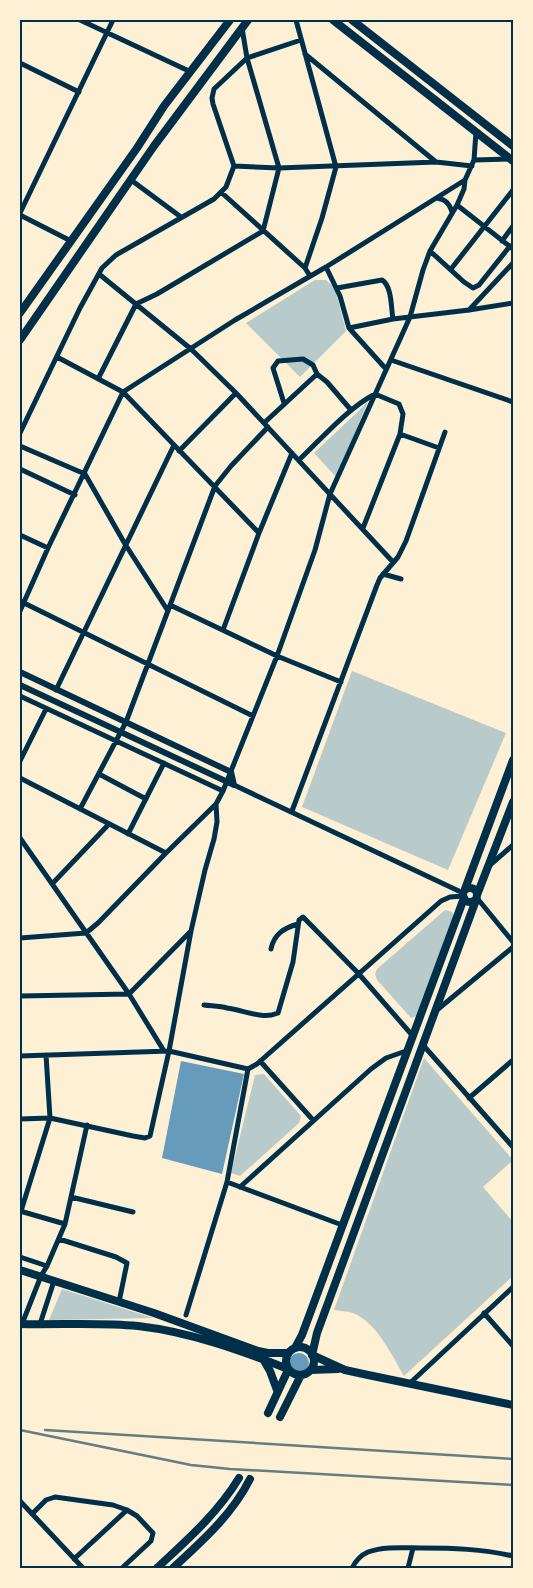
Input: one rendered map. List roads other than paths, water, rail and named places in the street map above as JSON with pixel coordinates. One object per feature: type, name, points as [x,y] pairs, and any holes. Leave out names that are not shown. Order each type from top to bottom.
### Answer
[{"type":"main road","points":[[20,313],[137,148],[164,106],[230,20]]},
{"type":"main road","points":[[20,340],[131,180],[248,20]]},
{"type":"main road","points":[[333,20],[511,160]]},
{"type":"main road","points":[[352,20],[513,146]]},
{"type":"main road","points":[[268,1413],[288,1369],[286,1361],[302,1334],[513,760]]},
{"type":"main road","points":[[311,1370],[314,1363],[312,1355],[317,1333],[513,802]]},
{"type":"main road","points":[[464,894],[472,888],[476,891],[477,898]]},
{"type":"main road","points":[[464,894],[468,902],[477,898]]},
{"type":"main road","points":[[412,1035],[423,1045]]},
{"type":"main road","points":[[20,1270],[119,1302],[258,1351],[268,1353],[303,1348],[312,1355],[345,1370],[512,1404]]},
{"type":"main road","points":[[21,1324],[108,1324],[164,1330],[210,1341],[263,1359],[288,1369],[294,1374],[300,1375],[311,1370],[345,1370]]},
{"type":"main road","points":[[263,1359],[273,1377],[277,1390]]},
{"type":"main road","points":[[280,1417],[300,1375]]},
{"type":"main road","points":[[156,1568],[206,1522],[228,1496],[239,1478]]},
{"type":"main road","points":[[173,1568],[209,1535],[226,1516],[241,1497],[250,1479]]},
{"type":"street","points":[[80,20],[191,72]]},
{"type":"street","points":[[71,241],[20,214],[113,20]]},
{"type":"street","points":[[296,20],[336,166],[322,218],[305,268]]},
{"type":"street","points":[[98,379],[136,304],[157,294],[263,231],[279,168],[247,58],[242,28]]},
{"type":"street","points":[[20,433],[80,308],[106,262],[222,192],[230,179],[234,166],[213,104],[212,94],[214,88],[247,58],[301,40]]},
{"type":"street","points":[[304,54],[436,162]]},
{"type":"street","points":[[20,63],[79,92]]},
{"type":"street","points":[[203,81],[214,88]]},
{"type":"street","points":[[20,938],[86,933],[216,804],[231,772],[277,656],[315,550],[330,494],[410,317],[430,251],[457,205],[464,189],[465,180],[474,160],[476,132]]},
{"type":"street","points":[[474,160],[511,160]]},
{"type":"street","points":[[234,166],[279,168],[436,162],[472,166]]},
{"type":"street","points":[[131,180],[181,217]]},
{"type":"street","points":[[20,611],[22,602],[123,392],[235,320],[326,267],[465,180]]},
{"type":"street","points":[[451,270],[513,190]]},
{"type":"street","points":[[222,192],[305,268],[310,276]]},
{"type":"street","points":[[437,198],[450,204],[452,212]]},
{"type":"street","points":[[430,251],[470,287],[476,287],[511,248],[457,205]]},
{"type":"street","points":[[502,241],[513,226]]},
{"type":"street","points":[[470,310],[513,263]]},
{"type":"street","points":[[326,267],[337,288],[349,328],[386,369]]},
{"type":"street","points":[[99,274],[191,349],[236,393],[364,528],[393,562]]},
{"type":"street","points":[[337,288],[380,280],[385,282],[392,319]]},
{"type":"street","points":[[349,328],[392,319],[513,304]]},
{"type":"street","points":[[57,357],[123,392],[259,533]]},
{"type":"street","points":[[284,403],[273,368],[278,361],[303,359],[313,365],[317,374],[327,382],[351,410]]},
{"type":"street","points":[[391,360],[513,402]]},
{"type":"street","points":[[80,809],[126,722],[215,486],[284,403],[317,374]]},
{"type":"street","points":[[179,451],[236,393]]},
{"type":"street","points":[[299,460],[351,410],[375,394]]},
{"type":"street","points":[[364,528],[400,434],[402,409],[399,404],[375,394]]},
{"type":"street","points":[[292,811],[377,585],[398,557],[406,541],[445,432]]},
{"type":"street","points":[[400,434],[439,448]]},
{"type":"street","points":[[20,446],[85,474],[125,544],[169,608],[341,682]]},
{"type":"street","points":[[56,690],[82,632],[174,446]]},
{"type":"street","points":[[223,630],[259,533],[292,453]]},
{"type":"street","points":[[20,469],[75,495]]},
{"type":"street","points":[[20,535],[48,548]]},
{"type":"street","points":[[384,574],[401,579]]},
{"type":"street","points":[[22,602],[253,716]]},
{"type":"street","points":[[20,672],[231,772]]},
{"type":"street","points":[[20,685],[292,811],[464,894]]},
{"type":"street","points":[[20,696],[223,791]]},
{"type":"street","points":[[20,761],[46,709]]},
{"type":"street","points":[[128,834],[164,763]]},
{"type":"street","points":[[231,772],[234,785]]},
{"type":"street","points":[[99,774],[146,799]]},
{"type":"street","points":[[20,778],[166,853]]},
{"type":"street","points":[[20,1119],[50,1118],[145,1138],[150,1136],[153,1130],[166,1051],[204,870],[214,839],[217,822],[216,804]]},
{"type":"street","points":[[52,884],[109,824]]},
{"type":"street","points":[[20,838],[129,994],[166,1051]]},
{"type":"street","points":[[488,867],[513,845]]},
{"type":"street","points":[[186,1315],[227,1182],[248,1069],[260,1061],[441,900],[464,894]]},
{"type":"street","points":[[477,898],[513,942]]},
{"type":"street","points":[[204,1006],[228,1008],[259,1015],[271,1016],[278,1013],[293,962],[298,924],[301,917],[303,917],[358,973],[412,1035]]},
{"type":"street","points":[[271,949],[272,942],[281,931],[298,924]]},
{"type":"street","points":[[20,996],[129,994],[191,931]]},
{"type":"street","points":[[436,1010],[513,947]]},
{"type":"street","points":[[423,1045],[513,1147]]},
{"type":"street","points":[[20,1056],[166,1051],[248,1069]]},
{"type":"street","points":[[240,1187],[371,1069],[386,1058],[406,1051]]},
{"type":"street","points":[[46,1055],[50,1118],[20,1211],[65,1224]]},
{"type":"street","points":[[469,1098],[513,1060]]},
{"type":"street","points":[[260,1061],[313,1120]]},
{"type":"street","points":[[21,1324],[65,1224],[87,1125]]},
{"type":"street","points":[[227,1182],[342,1226]]},
{"type":"street","points":[[71,1196],[133,1212]]},
{"type":"street","points":[[58,1239],[116,1257],[126,1263],[119,1302]]},
{"type":"street","points":[[20,1257],[47,1266]]},
{"type":"street","points":[[40,1324],[54,1281]]},
{"type":"street","points":[[408,1384],[513,1287]]},
{"type":"street","points":[[484,1313],[513,1346]]},
{"type":"street","points":[[32,1514],[46,1500],[55,1497],[112,1505],[127,1510],[137,1516],[153,1534],[153,1537],[122,1568]]},
{"type":"street","points":[[20,1501],[83,1568]]},
{"type":"street","points":[[74,1559],[127,1510]]},
{"type":"street","points":[[352,1568],[360,1557],[366,1553],[394,1548],[464,1548],[513,1556]]},
{"type":"street","points":[[408,1568],[414,1548]]},
{"type":"water","points":[[181,1061],[244,1074],[222,1174],[162,1158]]},
{"type":"water","points":[[295,1353],[303,1353],[309,1359],[309,1367],[303,1373],[295,1373],[289,1367],[289,1359]]},
{"type":"railway","points":[[20,1430],[191,1465],[230,1469],[513,1485]]},
{"type":"railway","points":[[45,1430],[513,1459]]}]
